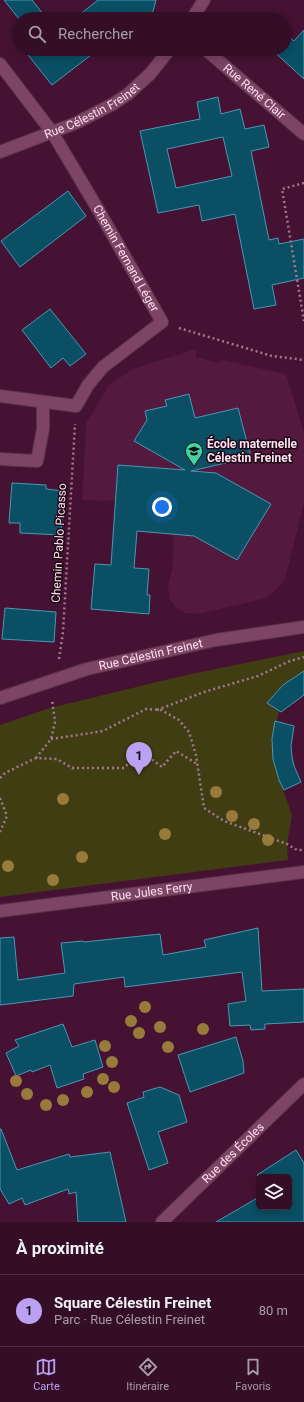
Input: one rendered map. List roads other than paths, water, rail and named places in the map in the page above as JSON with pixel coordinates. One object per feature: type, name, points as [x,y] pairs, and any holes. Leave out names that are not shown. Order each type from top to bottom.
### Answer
[{"type":"street","points":[[196,12],[204,0]]},
{"type":"street","name":"Rue Célestin Freinet","points":[[0,152],[98,112],[128,94],[150,74],[164,56]]},
{"type":"street","name":"Rue René Clair","points":[[213,56],[304,134]]},
{"type":"street","name":"Chemin Fernand Léger","points":[[0,64],[52,132],[162,322],[103,366],[88,386],[76,406],[43,402]]},
{"type":"street","points":[[0,396],[43,402],[43,430],[37,461],[0,459]]},
{"type":"street","name":"Rue Célestin Freinet","points":[[0,698],[88,670],[216,640],[304,627]]},
{"type":"street","name":"Rue Jules Ferry","points":[[0,911],[304,872]]},
{"type":"street","name":"Rue des Écoles","points":[[162,1222],[304,1084]]},
{"type":"place","name":"École maternelle Célestin Freinet","points":[[194,466]]},
{"type":"place","name":"Square Célestin Freinet","points":[[139,775]]}]
